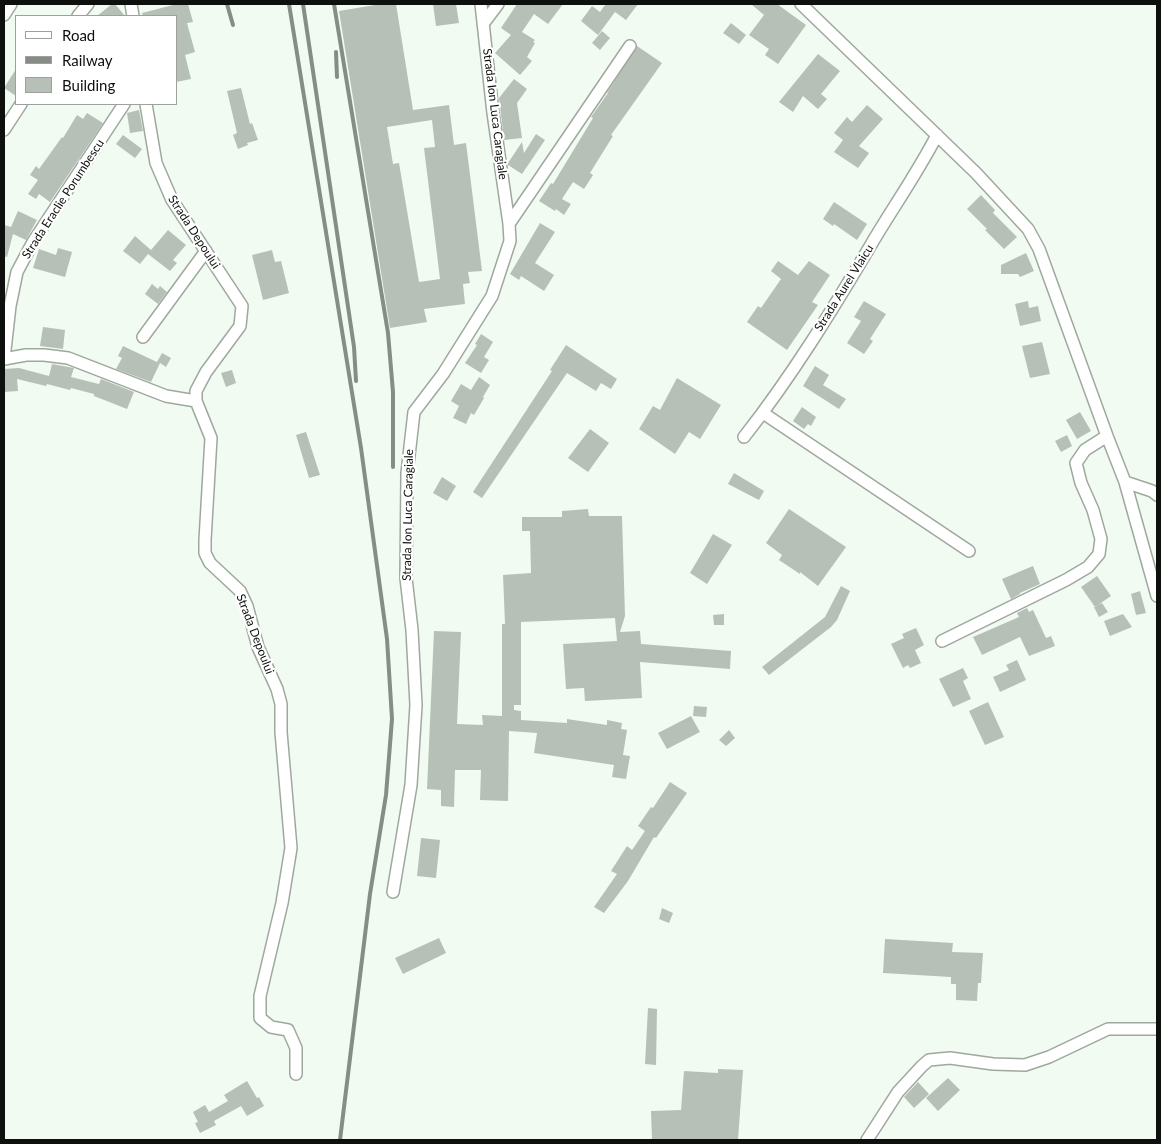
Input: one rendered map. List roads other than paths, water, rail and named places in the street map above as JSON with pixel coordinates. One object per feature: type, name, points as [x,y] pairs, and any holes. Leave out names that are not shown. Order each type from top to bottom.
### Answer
[{"type":"street","points":[[4,15],[11,4]]},
{"type":"street","points":[[79,15],[88,4]]},
{"type":"street","name":"Strada Ion Luca Caragiale","points":[[393,892],[411,785],[416,704],[412,630],[406,578],[407,473],[414,412],[442,374],[492,296],[510,241],[481,4]]},
{"type":"street","points":[[483,24],[498,4]]},
{"type":"street","points":[[801,4],[976,173],[1028,229],[1039,248],[1106,436],[1125,482],[1157,596]]},
{"type":"street","points":[[509,224],[630,46]]},
{"type":"street","points":[[4,130],[20,105]]},
{"type":"street","name":"Strada Eraclie Porumbescu","points":[[123,105],[33,242],[17,272],[10,306],[4,359],[26,355],[68,358],[166,396],[196,402]]},
{"type":"street","name":"Strada Depoului","points":[[146,105],[156,163],[172,200],[242,306],[240,326],[206,372],[196,391],[196,402],[211,438],[204,540],[205,553],[210,563],[240,591],[247,606],[258,647],[277,688],[281,704],[281,732],[291,848],[282,903],[260,996],[260,1018],[271,1027],[288,1030],[296,1048],[296,1074]]},
{"type":"street","name":"Strada Aurel Vlaicu","points":[[744,438],[764,413],[847,288],[937,135]]},
{"type":"street","points":[[142,336],[206,251]]},
{"type":"street","points":[[764,413],[970,551]]},
{"type":"street","points":[[942,641],[1066,580],[1088,567],[1099,554],[1101,538],[1093,510],[1081,483],[1076,463],[1085,450],[1106,436]]},
{"type":"street","points":[[1125,482],[1152,491],[1157,495]]},
{"type":"street","points":[[867,1140],[898,1092],[929,1060],[950,1058],[993,1064],[1025,1065],[1049,1057],[1108,1029],[1157,1030]]},
{"type":"railway","points":[[227,4],[233,25]]},
{"type":"railway","points":[[289,4],[361,448],[387,639],[392,719],[386,795],[370,894],[340,1140]]},
{"type":"railway","points":[[303,4],[354,347],[356,381]]},
{"type":"railway","points":[[334,4],[388,333],[393,392],[393,467]]},
{"type":"railway","points":[[336,52],[337,77]]}]
